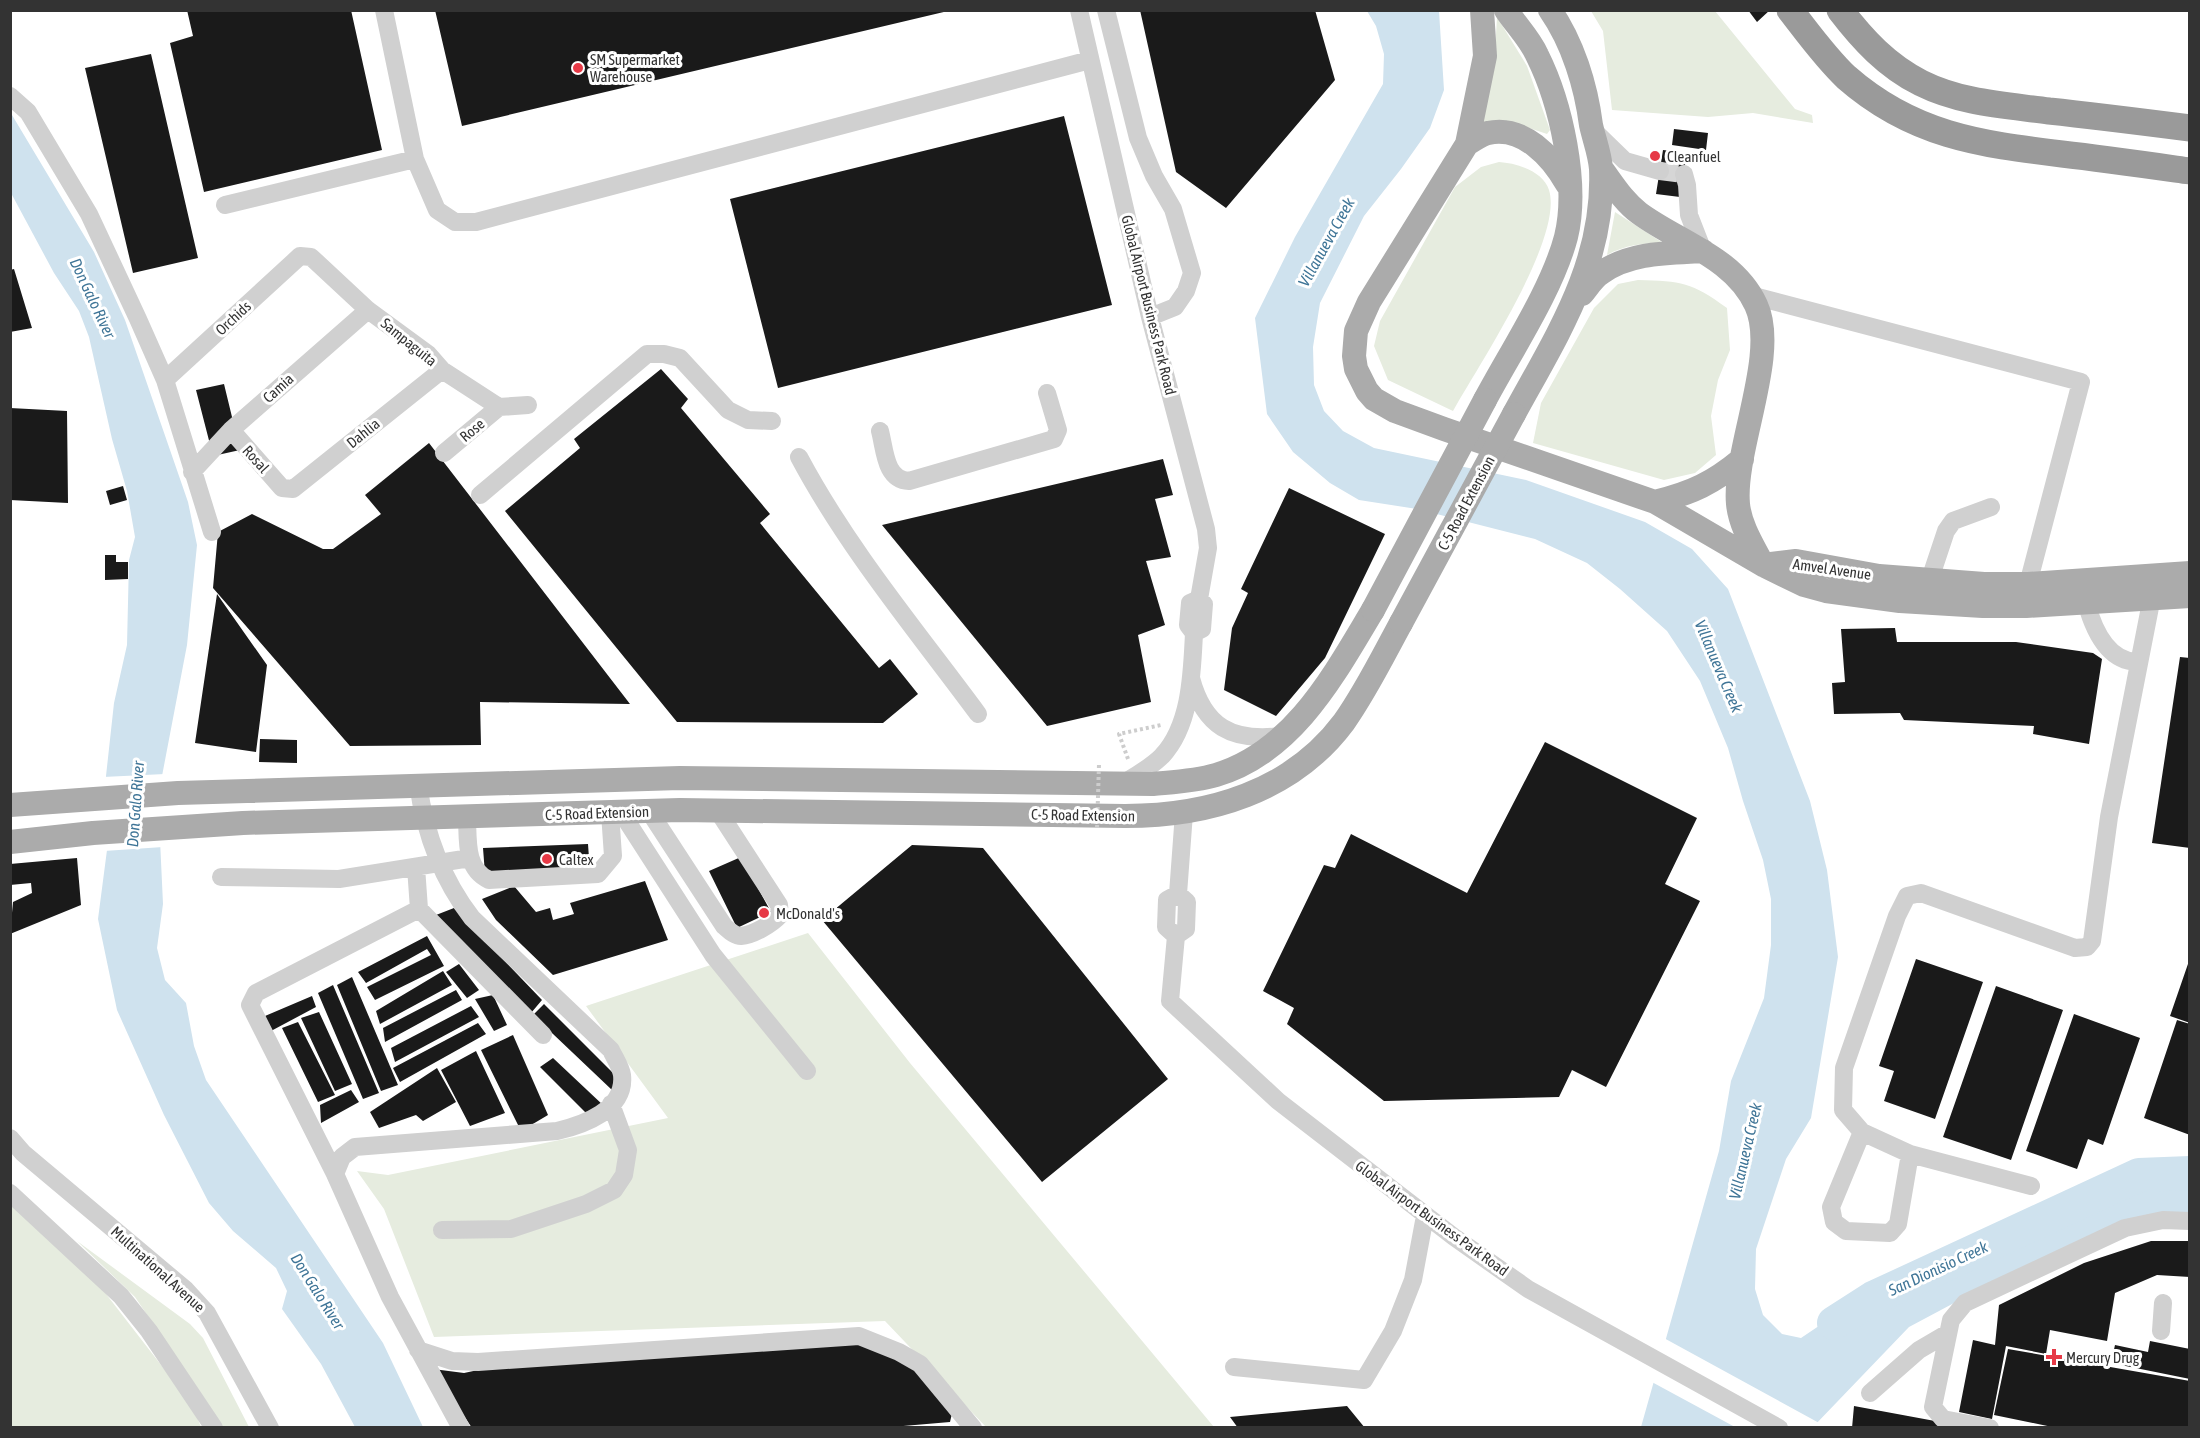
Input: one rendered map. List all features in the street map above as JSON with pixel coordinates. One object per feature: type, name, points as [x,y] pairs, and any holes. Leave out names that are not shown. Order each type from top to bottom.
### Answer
[{"type":"highway","points":[[1790,10],[1817,45],[1846,76],[1883,104],[1932,129],[1981,144],[2190,171]]},
{"type":"highway","points":[[1840,10],[1868,43],[1894,67],[1922,84],[1950,95],[1988,104],[2190,128]]},
{"type":"main road","points":[[1482,10],[1485,56],[1467,144],[1369,302],[1359,322],[1354,356],[1361,380],[1374,399],[1405,415],[1655,502],[1763,565]]},
{"type":"main road","points":[[10,806],[178,793],[418,784],[680,778],[1128,775],[1176,782],[1217,774],[1240,766],[1281,736],[1316,702],[1373,610],[1553,273],[1566,238],[1570,216],[1569,188],[1561,126],[1554,94],[1537,53],[1506,10]]},
{"type":"main road","name":"C-5 Road Extension","points":[[10,842],[176,827],[680,810],[1145,816],[1184,813],[1225,805],[1254,794],[1288,774],[1318,750],[1342,724],[1361,695],[1571,308],[1593,254],[1599,218],[1601,168],[1589,106],[1578,69],[1562,28],[1550,10]]},
{"type":"main road","points":[[1467,144],[1487,133],[1507,134],[1527,140],[1556,164],[1569,188]]},
{"type":"main road","points":[[1601,168],[1623,198],[1636,211],[1703,251],[1743,283],[1759,316],[1761,345],[1754,405],[1742,459],[1737,497],[1739,515],[1763,565]]},
{"type":"main road","points":[[1571,308],[1599,274],[1611,267],[1645,256],[1703,251]]},
{"type":"main road","points":[[1655,502],[1701,488],[1742,459]]},
{"type":"main road","name":"Amvel Avenue","points":[[1763,565],[1796,561],[1850,572],[1929,582],[2028,584],[2190,573]]},
{"type":"main road","name":"Amvel Avenue","points":[[1763,565],[1804,585],[1873,598],[1983,606],[2190,596]]},
{"type":"main road","points":[[680,778],[680,810]]},
{"type":"street","points":[[384,10],[415,159],[437,210],[455,222],[476,222],[1090,60]]},
{"type":"street","name":"Global Airport Business Park Road","points":[[1079,10],[1150,317],[1206,529],[1208,548],[1199,599],[1204,604],[1202,629],[1194,633],[1191,678],[1184,711],[1171,745],[1151,766],[1128,775]]},
{"type":"street","points":[[1107,10],[1138,138],[1154,176],[1173,209],[1192,273],[1186,291],[1175,307],[1150,317]]},
{"type":"street","points":[[10,96],[28,112],[89,214],[165,380],[212,532]]},
{"type":"street","points":[[1592,128],[1625,161],[1660,171]]},
{"type":"street","points":[[225,205],[415,159]]},
{"type":"street","points":[[1684,174],[1689,215],[1703,251]]},
{"type":"street","name":"Orchids","points":[[165,380],[300,256]]},
{"type":"street","name":"Sampaguita","points":[[300,256],[311,257],[368,310],[428,354],[442,369],[499,407]]},
{"type":"street","points":[[1750,295],[2081,382],[2028,584]]},
{"type":"street","name":"Camia","points":[[192,472],[231,430],[368,310]]},
{"type":"street","points":[[480,495],[647,354],[664,354],[680,358],[728,410],[748,420],[772,421]]},
{"type":"street","name":"Dahlia","points":[[282,488],[293,489],[442,369]]},
{"type":"street","points":[[880,431],[892,475],[900,481],[909,481],[1054,439],[1058,430],[1047,393]]},
{"type":"street","points":[[499,407],[528,405]]},
{"type":"street","name":"Rose","points":[[444,453],[499,407]]},
{"type":"street","name":"Rosal","points":[[231,430],[282,488]]},
{"type":"street","points":[[799,457],[821,498],[849,539],[978,714]]},
{"type":"street","points":[[1929,582],[1946,531],[1953,521],[1990,507]]},
{"type":"street","points":[[2031,1186],[1910,1154],[1862,1132],[1844,1110],[1844,1068],[1897,916],[1907,896],[1920,893],[2075,948],[2087,947],[2092,941],[2096,930],[2109,817],[2152,597]]},
{"type":"street","points":[[2086,602],[2092,626],[2101,639],[2117,656],[2138,662]]},
{"type":"street","name":"Global Airport Business Park Road","points":[[1191,678],[1196,696],[1204,708],[1214,722],[1226,730],[1240,737],[1253,739],[1281,736]]},
{"type":"street","points":[[335,1174],[342,1157],[355,1147],[557,1131],[585,1124],[610,1104],[621,1091],[622,1074],[611,1050],[472,918],[457,899],[438,862],[423,819],[418,784]]},
{"type":"street","points":[[649,811],[724,926],[734,935],[742,936],[774,922],[780,915],[778,905],[718,811]]},
{"type":"street","points":[[467,818],[470,858],[475,871],[489,880],[598,874],[613,856],[615,812]]},
{"type":"street","points":[[615,812],[713,955],[807,1071]]},
{"type":"street","name":"Global Airport Business Park Road","points":[[1184,813],[1178,894],[1167,900],[1166,911],[1166,927],[1176,936],[1170,1001],[1278,1101],[1425,1216],[1528,1288],[1779,1428]]},
{"type":"street","points":[[221,877],[339,879],[470,858]]},
{"type":"street","points":[[416,867],[419,909],[543,1035]]},
{"type":"street","points":[[419,909],[252,998],[250,1005],[335,1174],[390,1297],[461,1428]]},
{"type":"street","points":[[441,1230],[511,1229],[586,1204],[614,1190],[624,1175],[628,1150],[610,1104]]},
{"type":"street","points":[[1862,1132],[1831,1208],[1834,1222],[1846,1231],[1890,1233],[1898,1224],[1910,1154]]},
{"type":"street","name":"Multinational Avenue","points":[[10,1138],[23,1153],[186,1290],[207,1313],[270,1428]]},
{"type":"street","points":[[10,1192],[121,1296],[149,1331],[214,1428]]},
{"type":"street","points":[[1234,1367],[1364,1380],[1393,1331],[1413,1280],[1425,1216]]},
{"type":"street","points":[[1990,1428],[1943,1419],[1933,1407],[1951,1320],[1965,1303],[2125,1228],[2163,1220],[2190,1221]]},
{"type":"street","points":[[2161,1332],[2163,1303]]},
{"type":"street","points":[[1869,1393],[1919,1350],[1948,1333]]},
{"type":"street","points":[[418,1350],[452,1362],[478,1362],[859,1336],[900,1352],[920,1364],[972,1427]]},
{"type":"path","points":[[1128,775],[1119,734],[1165,724]]},
{"type":"path","points":[[1096,828],[1099,764]]},
{"type":"shaded area","points":[[1591,11],[1715,11],[1795,109],[1812,115],[1813,123],[1753,113],[1708,117],[1612,110],[1603,31]]},
{"type":"shaded area","points":[[1497,17],[1527,66],[1550,130],[1547,134],[1511,122],[1480,125],[1494,70]]},
{"type":"shaded area","points":[[1499,162],[1521,166],[1541,178],[1549,190],[1550,211],[1544,238],[1516,302],[1453,411],[1388,380],[1374,346],[1380,321],[1455,187],[1481,167]]},
{"type":"shaded area","points":[[1615,212],[1663,243],[1634,245],[1607,255]]},
{"type":"shaded area","points":[[1638,280],[1676,282],[1686,285],[1704,293],[1727,308],[1730,350],[1718,380],[1711,416],[1716,455],[1695,473],[1664,480],[1533,443],[1541,403],[1594,308],[1618,284]]},
{"type":"shaded area","points":[[808,933],[910,1063],[1214,1427],[986,1427],[885,1321],[434,1337],[384,1209],[357,1171],[388,1175],[668,1118],[586,1006]]},
{"type":"shaded area","points":[[10,1197],[96,1281],[192,1405],[201,1427],[11,1427]]},
{"type":"shaded area","points":[[77,1241],[190,1324],[203,1338],[249,1427],[220,1427],[213,1412],[135,1297]]},
{"type":"water","name":"Villanueva Creek","points":[[1367,11],[1439,11],[1444,90],[1430,128],[1364,216],[1320,303],[1313,347],[1314,385],[1324,411],[1343,431],[1374,448],[1526,480],[1645,522],[1692,549],[1728,589],[1810,801],[1827,870],[1838,957],[1811,1118],[1786,1159],[1756,1249],[1755,1289],[1763,1315],[1782,1334],[1801,1338],[1847,1307],[1909,1285],[2130,1185],[2189,1169],[2189,1216],[2001,1278],[1909,1327],[1813,1427],[1641,1427],[1719,1151],[1731,1081],[1764,998],[1771,945],[1771,899],[1763,860],[1728,748],[1700,681],[1667,631],[1587,563],[1535,539],[1417,509],[1359,500],[1330,483],[1293,452],[1267,414],[1255,318],[1295,237],[1383,84],[1384,54],[1376,26]]},
{"type":"water","name":"Don Galo River","points":[[12,115],[94,252],[125,320],[188,502],[197,545],[187,645],[158,797],[163,904],[157,948],[165,980],[186,1003],[194,1046],[206,1080],[383,1343],[423,1427],[355,1427],[321,1364],[282,1309],[287,1291],[276,1268],[233,1231],[209,1203],[164,1115],[117,1010],[98,919],[107,850],[106,776],[114,703],[127,645],[129,560],[135,537],[127,491],[112,439],[89,337],[79,311],[54,273],[11,193]]},
{"type":"pier","points":[[165,774],[161,797],[163,847],[104,851],[103,777]]},
{"type":"pier","points":[[1662,1337],[1821,1424],[1817,1428],[1735,1427],[1650,1381]]},
{"type":"building","points":[[187,10],[351,10],[382,150],[204,192],[170,43],[193,36]]},
{"type":"building","name":"SM Supermarket Warehouse","points":[[435,10],[948,10],[948,11],[462,126]]},
{"type":"building","points":[[1140,10],[1315,10],[1335,80],[1226,208],[1176,172]]},
{"type":"building","points":[[1748,10],[1770,10],[1757,22]]},
{"type":"building","points":[[151,54],[198,258],[133,273],[85,68]]},
{"type":"building","points":[[1064,116],[1112,305],[778,388],[730,199]]},
{"type":"building","points":[[1674,129],[1708,133],[1706,150],[1672,145]]},
{"type":"building","points":[[1663,150],[1687,153],[1680,197],[1656,194]]},
{"type":"building","points":[[14,269],[32,328],[10,332],[10,270]]},
{"type":"building","points":[[661,369],[688,399],[681,408],[770,514],[760,523],[879,668],[890,659],[918,694],[883,723],[677,722],[505,511],[580,448],[574,439]]},
{"type":"building","points":[[224,384],[240,450],[213,456],[196,390]]},
{"type":"building","points":[[10,408],[67,411],[68,503],[10,500]]},
{"type":"building","points":[[429,443],[630,704],[480,702],[481,745],[350,746],[213,588],[218,532],[252,514],[323,549],[333,549],[381,514],[365,495]]},
{"type":"building","points":[[1163,459],[1173,495],[1155,499],[1171,557],[1146,561],[1165,625],[1138,635],[1151,702],[1047,726],[882,525]]},
{"type":"building","points":[[123,486],[127,500],[110,505],[106,491]]},
{"type":"building","points":[[1289,488],[1385,534],[1325,658],[1276,716],[1224,690],[1232,628],[1248,593],[1241,589]]},
{"type":"building","points":[[105,555],[116,555],[116,562],[128,562],[128,579],[105,580]]},
{"type":"building","points":[[217,594],[267,665],[256,752],[195,743]]},
{"type":"building","points":[[1895,628],[1897,642],[2016,642],[2093,653],[2102,659],[2089,744],[2033,734],[2034,726],[1904,720],[1900,713],[1834,714],[1832,683],[1845,682],[1841,629]]},
{"type":"building","points":[[2180,657],[2190,658],[2190,848],[2152,843]]},
{"type":"building","points":[[260,739],[297,740],[297,763],[259,762]]},
{"type":"building","points":[[1545,742],[1697,818],[1665,884],[1700,901],[1606,1087],[1572,1070],[1559,1097],[1384,1101],[1287,1024],[1294,1008],[1263,991],[1324,865],[1335,868],[1351,834],[1467,893]]},
{"type":"building","points":[[588,844],[590,872],[485,874],[483,848]]},
{"type":"building","points":[[912,845],[983,848],[1168,1079],[1042,1182],[822,920]]},
{"type":"building","points":[[741,857],[771,912],[737,928],[709,871]]},
{"type":"building","points":[[77,858],[81,905],[10,934],[13,902],[32,893],[31,883],[10,885],[10,864]]},
{"type":"building","points":[[645,881],[668,940],[553,975],[496,920],[482,899],[514,886],[536,912],[550,908],[553,920],[574,914],[570,903]]},
{"type":"building","points":[[454,908],[542,1000],[531,1013],[436,915]]},
{"type":"building","points":[[427,936],[444,966],[375,1000],[367,987],[431,955],[427,949],[366,983],[358,972]]},
{"type":"building","points":[[1916,959],[1983,982],[1935,1119],[1884,1101],[1894,1071],[1879,1066]]},
{"type":"building","points":[[2190,961],[2190,1023],[2170,1016]]},
{"type":"building","points":[[459,964],[479,990],[467,998],[446,972]]},
{"type":"building","points":[[443,971],[452,985],[380,1024],[376,1011]]},
{"type":"building","points":[[352,977],[398,1085],[381,1091],[337,985]]},
{"type":"building","points":[[333,985],[379,1093],[363,1099],[318,993]]},
{"type":"building","points":[[1996,986],[2063,1010],[2011,1160],[1943,1137]]},
{"type":"building","points":[[456,990],[462,1000],[385,1042],[383,1028]]},
{"type":"building","points":[[493,995],[507,1025],[494,1031],[475,999]]},
{"type":"building","points":[[312,996],[316,1007],[271,1031],[265,1016]]},
{"type":"building","points":[[544,1004],[621,1081],[612,1090],[533,1015]]},
{"type":"building","points":[[471,1006],[479,1017],[395,1062],[391,1048]]},
{"type":"building","points":[[319,1012],[352,1084],[335,1091],[301,1018]]},
{"type":"building","points":[[2074,1014],[2140,1038],[2103,1145],[2088,1139],[2077,1169],[2026,1151]]},
{"type":"building","points":[[2177,1020],[2190,1024],[2190,1135],[2144,1118]]},
{"type":"building","points":[[298,1022],[335,1095],[318,1102],[282,1028]]},
{"type":"building","points":[[478,1023],[486,1034],[400,1082],[393,1068]]},
{"type":"building","points":[[513,1035],[548,1115],[521,1131],[481,1050]]},
{"type":"building","points":[[476,1051],[505,1113],[470,1126],[441,1070]]},
{"type":"building","points":[[553,1058],[604,1106],[591,1118],[540,1067]]},
{"type":"building","points":[[437,1068],[456,1102],[423,1121],[416,1115],[379,1128],[370,1112]]},
{"type":"building","points":[[351,1090],[359,1102],[321,1123],[320,1105]]},
{"type":"building","points":[[2151,1241],[2190,1241],[2190,1277],[2157,1275],[2115,1293],[2107,1341],[2050,1330],[2046,1354],[2006,1346],[1992,1419],[1959,1412],[1973,1340],[1995,1345],[1999,1305],[2084,1263]]},
{"type":"building","points":[[859,1339],[908,1362],[954,1405],[950,1422],[880,1428],[472,1428],[433,1369],[464,1373],[511,1363]]},
{"type":"building","points":[[2150,1341],[2190,1349],[2190,1379],[2111,1363],[2115,1345],[2148,1352]]},
{"type":"building","points":[[2008,1349],[2190,1381],[2190,1428],[2057,1428],[1994,1415]]},
{"type":"building","points":[[1347,1406],[1365,1428],[1238,1428],[1230,1417]]},
{"type":"building","points":[[1854,1406],[1962,1426],[1962,1428],[1852,1428]]},
{"type":"waterway","name":"San Dionisio Creek","points":[[1834,1323],[1873,1298],[2139,1175],[2190,1173]]},
{"type":"tunnel","points":[[1660,171],[1684,174]]},
{"type":"place","name":"SM Supermarket Warehouse","points":[[578,68]]},
{"type":"place","name":"Cleanfuel","points":[[1655,156]]},
{"type":"place","name":"Caltex","points":[[547,859]]},
{"type":"place","name":"McDonald's","points":[[764,913]]},
{"type":"place","name":"Mercury Drug","points":[[2054,1357]]}]
